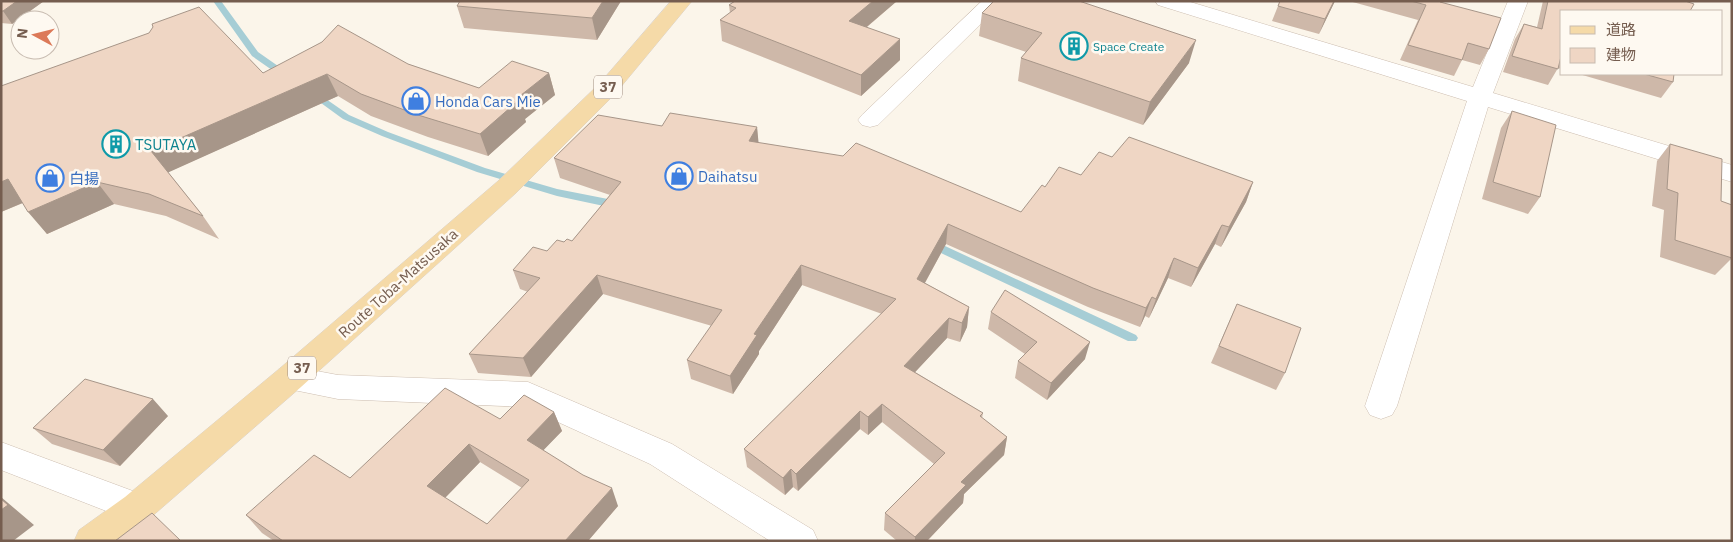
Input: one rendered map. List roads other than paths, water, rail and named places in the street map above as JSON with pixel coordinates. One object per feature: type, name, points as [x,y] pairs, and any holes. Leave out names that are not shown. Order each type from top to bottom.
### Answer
[{"type":"main road","name":"Route Toba-Matsusaka","points":[[91,541],[137,508],[290,378],[517,177],[607,89],[682,1]]},
{"type":"street","points":[[870,120],[994,1]]},
{"type":"street","points":[[1165,1],[1732,174]]},
{"type":"street","points":[[1382,406],[1480,97],[1518,1]]},
{"type":"street","points":[[290,378],[338,387],[528,394],[660,454],[802,541]]},
{"type":"street","points":[[1,456],[137,508]]},
{"type":"waterway","points":[[217,1],[255,54],[285,75]]},
{"type":"waterway","points":[[313,93],[346,117],[385,134],[481,170],[557,192],[618,205]]},
{"type":"waterway","points":[[930,243],[1132,338]]},
{"type":"place","name":"Space Create","points":[[1074,46]]},
{"type":"place","name":"Honda Cars Mie","points":[[416,101]]},
{"type":"place","name":"TSUTAYA","points":[[116,144]]},
{"type":"place","name":"Daihatsu","points":[[679,176]]},
{"type":"place","name":"白揚","points":[[50,178]]}]
